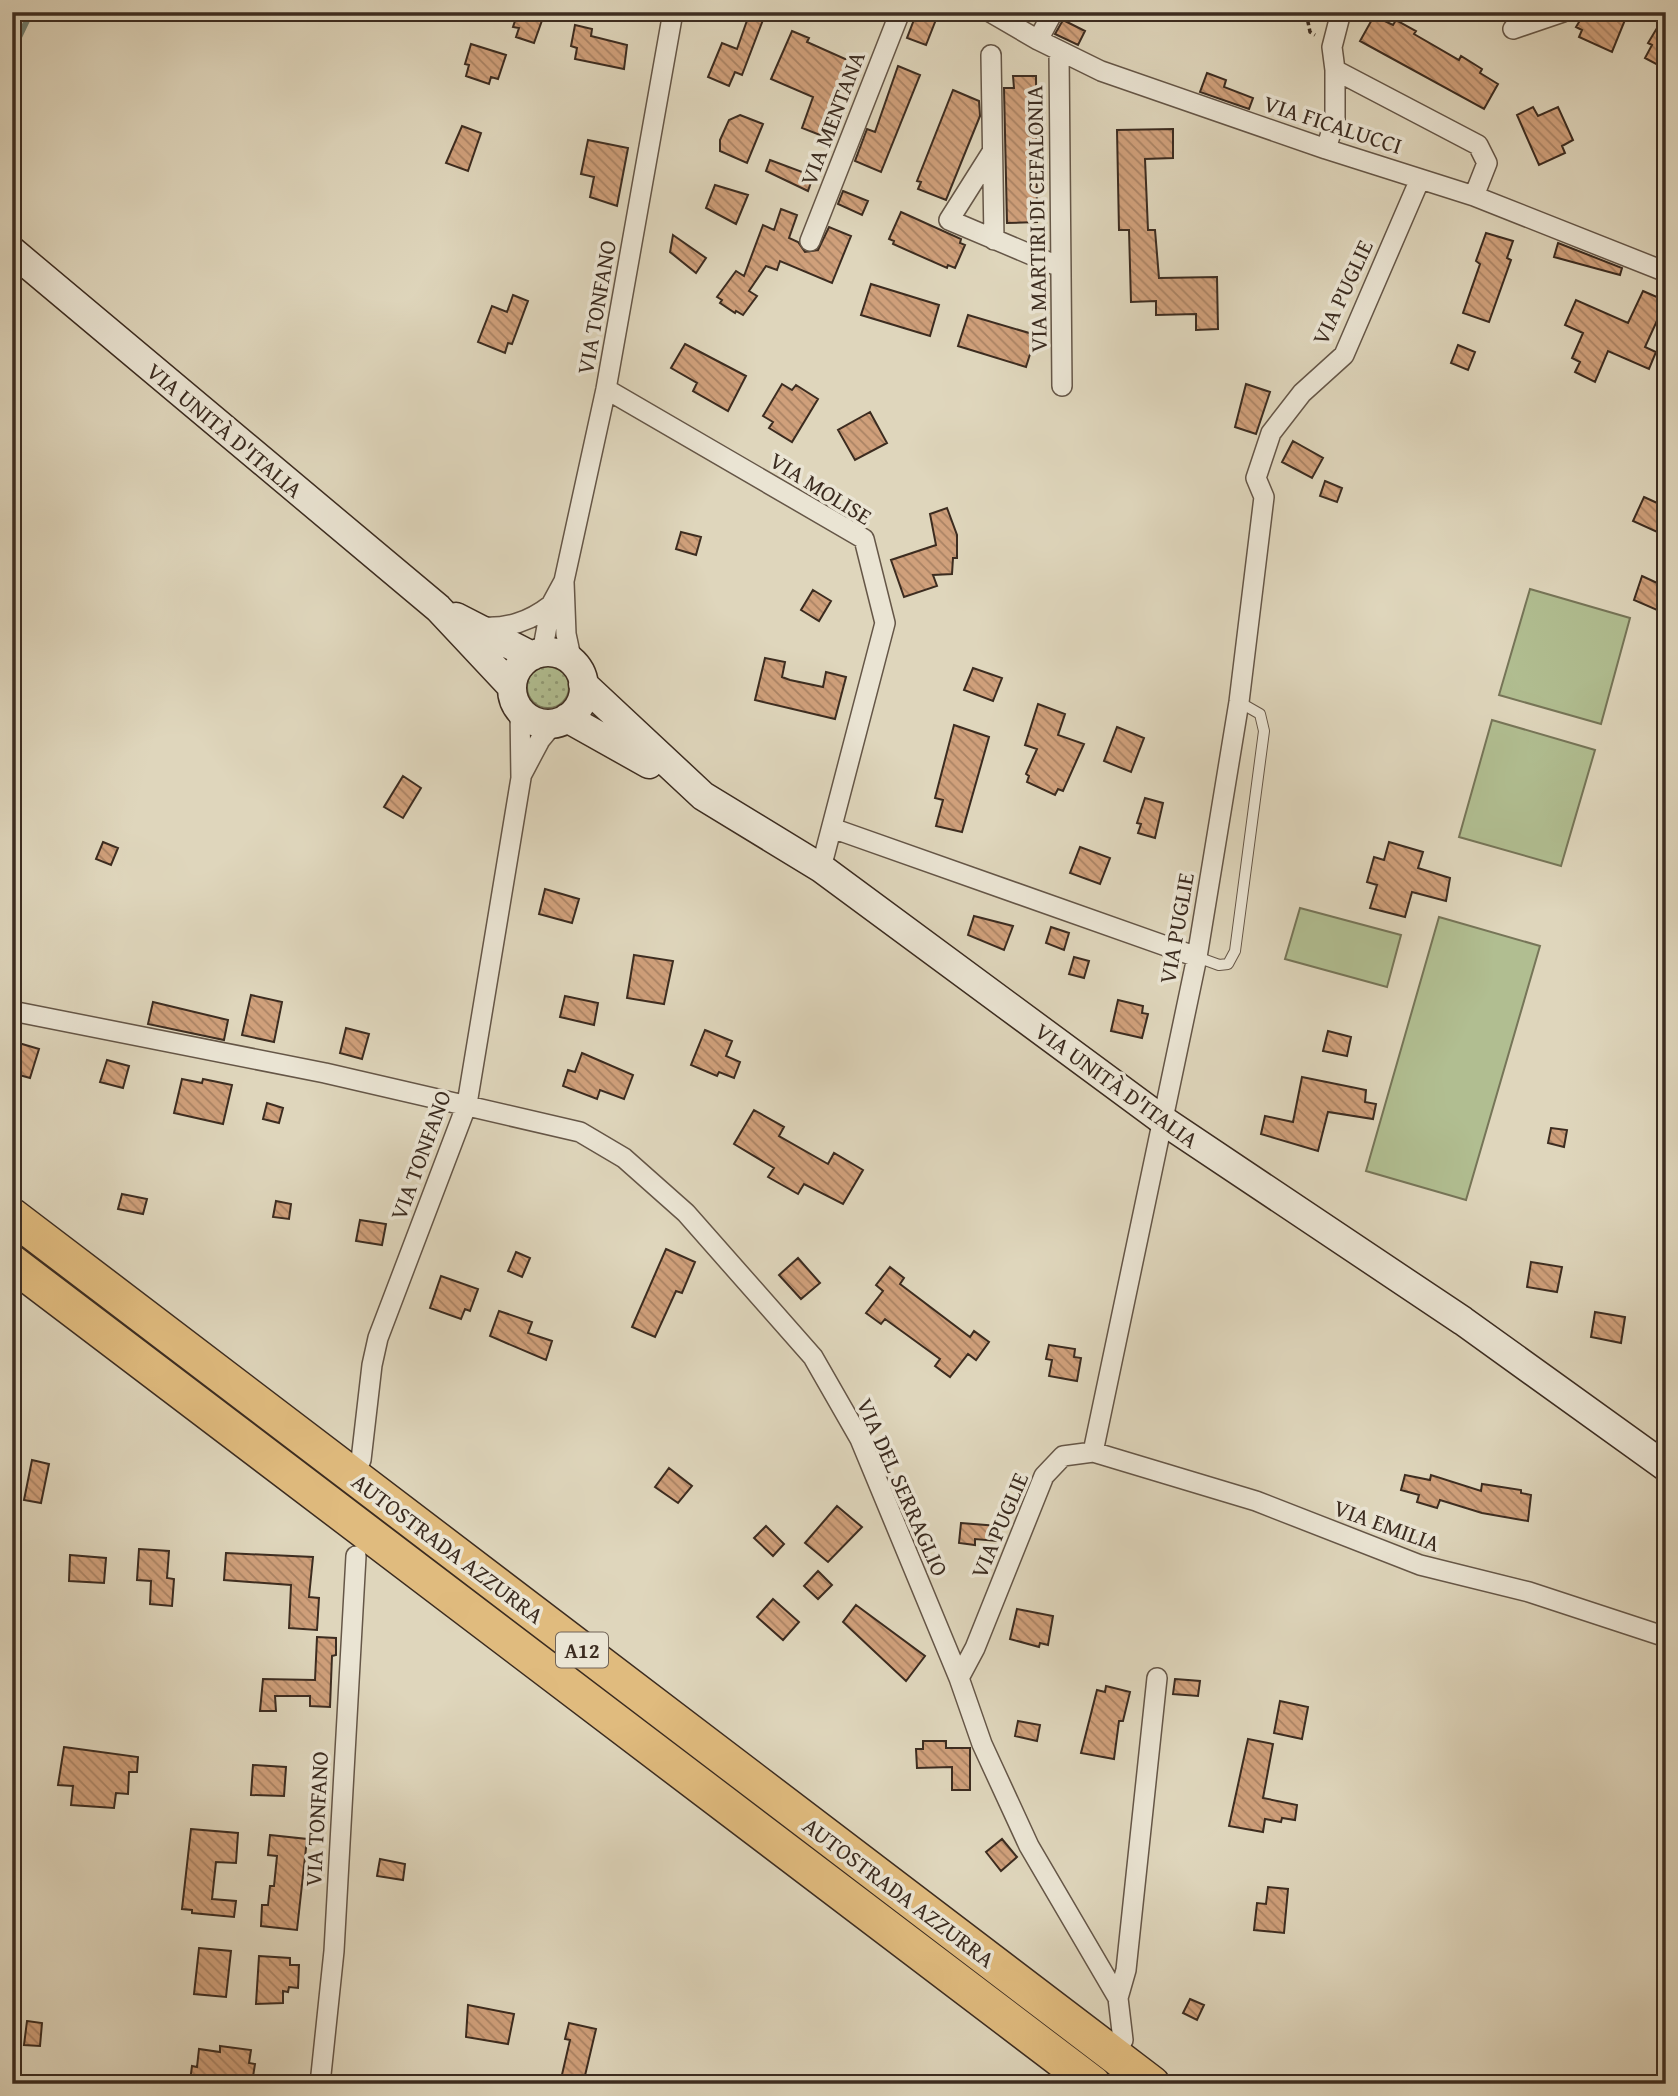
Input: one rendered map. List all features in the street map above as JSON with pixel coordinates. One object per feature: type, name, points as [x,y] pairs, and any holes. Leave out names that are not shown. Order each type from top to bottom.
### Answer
[{"type":"highway","name":"AUTOSTRADA AZZURRA","points":[[12,1216],[1152,2084]]},
{"type":"highway","name":"AUTOSTRADA AZZURRA","points":[[12,1263],[1093,2084]]},
{"type":"main road","name":"VIA UNITÀ D'ITALIA","points":[[12,251],[438,608]]},
{"type":"main road","points":[[438,608],[537,655],[558,654],[578,673],[579,706],[561,721]]},
{"type":"main road","points":[[438,608],[538,723],[561,721],[703,796]]},
{"type":"main road","points":[[516,699],[518,669],[537,655]]},
{"type":"main road","name":"VIA UNITÀ D'ITALIA","points":[[578,673],[703,796],[821,868],[1161,1119],[1463,1321],[1666,1468]]},
{"type":"street","name":"VIA TONFANO","points":[[537,655],[551,605],[564,581],[606,389],[673,12]]},
{"type":"street","name":"VIA MENTANA","points":[[810,241],[900,12]]},
{"type":"street","name":"VIA FICALUCCI","points":[[990,12],[1038,40],[1101,71],[1326,149],[1474,195],[1666,272]]},
{"type":"street","points":[[1038,40],[1053,12]]},
{"type":"street","points":[[1326,149],[1335,120],[1332,47],[1341,12]]},
{"type":"street","points":[[1513,29],[1563,12]]},
{"type":"street","name":"VIA MARTIRI DI CEFALONIA","points":[[1059,51],[1062,387]]},
{"type":"street","points":[[991,55],[994,240]]},
{"type":"street","points":[[1335,70],[1478,145],[1487,163],[1474,195]]},
{"type":"street","points":[[992,152],[949,220],[1060,267]]},
{"type":"street","name":"VIA PUGLIE","points":[[959,1678],[975,1648],[1044,1476],[1063,1456],[1093,1452],[1161,1119],[1198,957],[1240,702],[1264,497],[1256,478],[1271,433],[1302,393],[1344,355],[1420,178]]},
{"type":"street","name":"VIA MOLISE","points":[[606,389],[864,539],[885,623],[821,868]]},
{"type":"street","points":[[564,581],[566,634],[578,673]]},
{"type":"street","points":[[475,626],[511,626],[531,619],[551,605]]},
{"type":"street","points":[[516,699],[521,778]]},
{"type":"street","points":[[521,778],[540,740],[561,721]]},
{"type":"street","name":"VIA TONFANO","points":[[361,1460],[372,1365],[378,1338],[467,1104],[521,778]]},
{"type":"street","points":[[832,828],[1198,957]]},
{"type":"street","name":"VIA DEL SERRAGLIO","points":[[12,1011],[467,1104],[580,1132],[624,1158],[686,1213],[813,1357],[859,1438],[959,1678],[982,1744],[1029,1846],[1118,1998]]},
{"type":"street","name":"VIA EMILIA","points":[[1093,1452],[1256,1501],[1420,1565],[1529,1592],[1666,1637]]},
{"type":"street","name":"VIA TONFANO","points":[[320,2084],[334,1951],[356,1556]]},
{"type":"street","name":"VIA DEL SERRAGLIO","points":[[1123,2040],[1118,1998],[1126,1970],[1157,1678]]},
{"type":"lane","points":[[1198,957],[1219,965],[1228,964],[1235,951],[1264,731],[1260,714],[1240,702]]},
{"type":"green space","points":[[1530,589],[1630,618],[1601,724],[1499,695]]},
{"type":"green space","points":[[548,666],[563,672],[569,687],[563,702],[548,708],[533,702],[527,687],[533,672]]},
{"type":"green space","points":[[1492,720],[1595,750],[1561,866],[1459,837]]},
{"type":"green space","points":[[1300,908],[1401,935],[1387,987],[1285,959]]},
{"type":"green space","points":[[1439,917],[1540,946],[1466,1200],[1366,1171]]},
{"type":"building","points":[[518,12],[545,12],[534,43],[516,37],[519,28],[513,27]]},
{"type":"building","points":[[750,12],[766,12],[742,75],[735,72],[729,86],[708,77],[722,43],[737,49]]},
{"type":"building","points":[[917,12],[937,17],[926,45],[907,38]]},
{"type":"building","points":[[1585,12],[1610,12],[1625,20],[1612,52],[1579,37],[1582,30],[1576,27]]},
{"type":"building","points":[[1666,13],[1666,65],[1660,62],[1658,65],[1645,58],[1652,45],[1648,43]]},
{"type":"building","points":[[1374,16],[1393,25],[1396,20],[1416,31],[1414,34],[1459,60],[1461,56],[1482,69],[1480,73],[1498,84],[1484,109],[1360,41]]},
{"type":"building","points":[[1063,20],[1085,31],[1078,45],[1055,34]]},
{"type":"building","points":[[575,25],[592,29],[591,36],[627,45],[624,69],[575,59],[577,48],[571,46]]},
{"type":"building","points":[[792,31],[809,38],[807,42],[852,62],[849,79],[852,81],[846,96],[841,94],[825,137],[802,128],[813,97],[771,79]]},
{"type":"building","points":[[471,44],[506,55],[498,79],[491,77],[489,84],[466,76],[469,65],[465,64]]},
{"type":"building","points":[[898,66],[920,75],[881,172],[855,161],[867,129],[875,132]]},
{"type":"building","points":[[1207,73],[1226,80],[1224,87],[1253,98],[1249,109],[1200,92]]},
{"type":"building","points":[[1013,76],[1036,76],[1037,222],[1007,223],[1004,88],[1014,88]]},
{"type":"building","points":[[953,90],[979,101],[980,116],[946,200],[918,189],[921,182],[917,181]]},
{"type":"building","points":[[1533,107],[1538,116],[1558,107],[1573,140],[1562,146],[1565,153],[1539,165],[1517,115]]},
{"type":"building","points":[[740,115],[763,124],[747,163],[720,151],[720,140],[729,120]]},
{"type":"building","points":[[462,126],[481,133],[468,171],[446,163]]},
{"type":"building","points":[[1173,129],[1173,158],[1145,159],[1148,230],[1155,230],[1159,278],[1217,277],[1218,329],[1196,330],[1196,314],[1156,315],[1156,301],[1131,302],[1129,230],[1119,230],[1117,130]]},
{"type":"building","points":[[588,140],[628,148],[617,206],[590,197],[594,177],[581,174]]},
{"type":"building","points":[[770,160],[813,176],[808,191],[766,171]]},
{"type":"building","points":[[715,185],[748,195],[736,224],[706,208]]},
{"type":"building","points":[[843,191],[868,201],[862,215],[838,204]]},
{"type":"building","points":[[781,209],[797,215],[789,238],[798,242],[805,252],[818,250],[829,227],[851,236],[832,283],[780,261],[777,270],[766,266],[749,291],[757,296],[743,315],[736,311],[735,313],[720,303],[722,300],[717,297],[736,271],[744,276],[763,225],[774,230]]},
{"type":"building","points":[[901,212],[961,239],[960,243],[965,245],[955,268],[948,265],[947,268],[893,244],[894,241],[889,239]]},
{"type":"building","points":[[1486,233],[1513,241],[1507,258],[1511,260],[1489,322],[1463,313],[1480,264],[1476,261]]},
{"type":"building","points":[[673,235],[706,258],[696,273],[670,252]]},
{"type":"building","points":[[1558,243],[1622,268],[1620,275],[1554,257]]},
{"type":"building","points":[[871,284],[939,305],[930,336],[861,315]]},
{"type":"building","points":[[1643,291],[1666,301],[1645,347],[1656,352],[1649,369],[1608,351],[1595,382],[1575,372],[1580,362],[1572,358],[1583,333],[1565,325],[1576,300],[1628,323]]},
{"type":"building","points":[[513,295],[528,301],[512,344],[508,343],[505,353],[478,342],[492,306],[507,312]]},
{"type":"building","points":[[968,315],[1036,335],[1026,367],[958,346]]},
{"type":"building","points":[[685,344],[746,376],[728,411],[693,391],[697,383],[671,368]]},
{"type":"building","points":[[1458,345],[1475,352],[1468,370],[1451,363]]},
{"type":"building","points":[[782,384],[792,390],[796,385],[818,399],[792,442],[769,428],[773,422],[763,416]]},
{"type":"building","points":[[1246,384],[1270,392],[1256,434],[1235,427]]},
{"type":"building","points":[[870,412],[887,443],[855,460],[838,430]]},
{"type":"building","points":[[1293,441],[1323,458],[1312,478],[1282,462]]},
{"type":"building","points":[[1325,481],[1342,488],[1337,502],[1320,496]]},
{"type":"building","points":[[1644,497],[1666,507],[1666,536],[1633,521]]},
{"type":"building","points":[[947,508],[957,535],[957,558],[953,558],[952,574],[933,575],[937,586],[904,597],[891,560],[936,545],[930,514]]},
{"type":"building","points":[[681,532],[701,537],[696,555],[676,549]]},
{"type":"building","points":[[1642,576],[1666,587],[1657,610],[1634,600]]},
{"type":"building","points":[[813,590],[831,601],[819,621],[801,610]]},
{"type":"building","points":[[765,658],[785,662],[782,677],[790,680],[823,687],[826,672],[846,677],[835,719],[755,700]]},
{"type":"building","points":[[973,668],[1002,678],[993,701],[964,690]]},
{"type":"building","points":[[1038,704],[1065,714],[1058,735],[1084,744],[1063,791],[1058,789],[1055,795],[1027,782],[1029,776],[1026,774],[1037,749],[1025,745]]},
{"type":"building","points":[[954,725],[989,737],[962,832],[936,826],[943,800],[935,798]]},
{"type":"building","points":[[1117,727],[1144,738],[1131,772],[1104,761]]},
{"type":"building","points":[[403,776],[421,788],[403,818],[384,807]]},
{"type":"building","points":[[1145,798],[1163,803],[1155,838],[1138,833],[1141,824],[1137,823]]},
{"type":"building","points":[[103,842],[118,848],[111,865],[96,859]]},
{"type":"building","points":[[1389,842],[1423,852],[1418,868],[1450,878],[1446,901],[1412,892],[1405,917],[1370,908],[1377,885],[1367,882],[1374,857],[1384,860]]},
{"type":"building","points":[[1080,847],[1110,858],[1100,884],[1070,873]]},
{"type":"building","points":[[545,889],[579,899],[572,923],[539,914]]},
{"type":"building","points":[[974,916],[1013,926],[1004,950],[968,935]]},
{"type":"building","points":[[1051,927],[1069,933],[1064,950],[1046,943]]},
{"type":"building","points":[[634,955],[673,961],[664,1004],[627,998]]},
{"type":"building","points":[[1074,957],[1089,961],[1084,978],[1069,974]]},
{"type":"building","points":[[251,995],[282,1002],[274,1042],[242,1035]]},
{"type":"building","points":[[565,996],[598,1003],[594,1025],[560,1017]]},
{"type":"building","points":[[1118,1000],[1143,1006],[1142,1013],[1148,1014],[1142,1038],[1111,1031]]},
{"type":"building","points":[[153,1002],[228,1020],[224,1040],[148,1024]]},
{"type":"building","points":[[346,1028],[369,1034],[362,1059],[340,1053]]},
{"type":"building","points":[[705,1030],[732,1041],[726,1056],[740,1062],[734,1078],[719,1072],[717,1076],[691,1065]]},
{"type":"building","points":[[1328,1031],[1351,1037],[1347,1056],[1323,1051]]},
{"type":"building","points":[[12,1041],[39,1049],[30,1078],[12,1073]]},
{"type":"building","points":[[582,1053],[633,1075],[624,1099],[600,1090],[597,1099],[563,1086],[568,1070],[575,1072]]},
{"type":"building","points":[[107,1060],[129,1066],[123,1088],[100,1082]]},
{"type":"building","points":[[1302,1077],[1366,1090],[1365,1102],[1376,1104],[1373,1119],[1328,1112],[1318,1151],[1261,1134],[1265,1116],[1293,1122]]},
{"type":"building","points":[[182,1079],[202,1083],[203,1079],[232,1085],[223,1124],[174,1113]]},
{"type":"building","points":[[267,1103],[283,1108],[279,1123],[263,1119]]},
{"type":"building","points":[[754,1110],[784,1127],[779,1136],[828,1164],[834,1153],[863,1170],[843,1204],[804,1184],[798,1194],[768,1177],[774,1168],[734,1144]]},
{"type":"building","points":[[1551,1128],[1567,1130],[1564,1147],[1548,1143]]},
{"type":"building","points":[[122,1194],[147,1199],[143,1214],[118,1209]]},
{"type":"building","points":[[276,1201],[291,1204],[289,1219],[273,1217]]},
{"type":"building","points":[[360,1220],[386,1224],[382,1245],[356,1241]]},
{"type":"building","points":[[666,1249],[695,1262],[682,1293],[676,1291],[655,1337],[632,1327]]},
{"type":"building","points":[[516,1252],[530,1258],[522,1277],[508,1271]]},
{"type":"building","points":[[798,1258],[820,1283],[801,1299],[779,1275]]},
{"type":"building","points":[[1531,1262],[1562,1267],[1557,1292],[1527,1287]]},
{"type":"building","points":[[890,1267],[904,1278],[900,1284],[970,1337],[974,1331],[989,1342],[976,1360],[968,1354],[950,1377],[935,1366],[940,1359],[885,1319],[881,1324],[866,1313],[883,1291],[876,1285]]},
{"type":"building","points":[[441,1276],[478,1289],[470,1311],[465,1309],[461,1319],[430,1308]]},
{"type":"building","points":[[499,1311],[532,1322],[528,1333],[552,1341],[546,1360],[490,1336]]},
{"type":"building","points":[[1595,1312],[1625,1317],[1621,1343],[1591,1337]]},
{"type":"building","points":[[1049,1345],[1075,1349],[1074,1357],[1081,1358],[1077,1381],[1049,1376],[1052,1360],[1046,1359]]},
{"type":"building","points":[[32,1460],[49,1464],[41,1503],[24,1500]]},
{"type":"building","points":[[669,1468],[692,1486],[678,1503],[655,1487]]},
{"type":"building","points":[[1405,1475],[1430,1480],[1431,1475],[1481,1491],[1482,1484],[1521,1490],[1521,1493],[1531,1495],[1528,1521],[1482,1513],[1440,1500],[1437,1508],[1417,1502],[1419,1495],[1401,1490]]},
{"type":"building","points":[[837,1506],[862,1527],[828,1562],[805,1543]]},
{"type":"building","points":[[961,1523],[998,1526],[997,1541],[975,1539],[975,1545],[959,1543]]},
{"type":"building","points":[[766,1526],[784,1544],[773,1556],[754,1538]]},
{"type":"building","points":[[139,1549],[169,1551],[167,1578],[174,1579],[172,1606],[150,1604],[151,1581],[137,1580]]},
{"type":"building","points":[[226,1553],[313,1557],[309,1597],[319,1598],[317,1630],[289,1628],[291,1585],[224,1580]]},
{"type":"building","points":[[70,1555],[106,1558],[104,1583],[69,1581]]},
{"type":"building","points":[[818,1571],[832,1585],[818,1599],[804,1586]]},
{"type":"building","points":[[773,1599],[799,1622],[783,1640],[757,1617]]},
{"type":"building","points":[[856,1605],[925,1656],[906,1681],[843,1622]]},
{"type":"building","points":[[1017,1609],[1053,1616],[1048,1645],[1040,1643],[1039,1647],[1010,1639]]},
{"type":"building","points":[[317,1637],[336,1638],[336,1655],[332,1656],[330,1707],[310,1706],[310,1696],[275,1696],[276,1711],[260,1711],[263,1679],[315,1680]]},
{"type":"building","points":[[1175,1679],[1200,1681],[1198,1696],[1173,1694]]},
{"type":"building","points":[[1106,1686],[1130,1692],[1123,1721],[1119,1721],[1114,1759],[1081,1753],[1097,1690],[1105,1692]]},
{"type":"building","points":[[1280,1701],[1308,1707],[1302,1739],[1274,1733]]},
{"type":"building","points":[[1018,1721],[1040,1725],[1037,1741],[1015,1736]]},
{"type":"building","points":[[1248,1739],[1273,1744],[1263,1798],[1297,1805],[1295,1820],[1282,1818],[1281,1822],[1265,1819],[1263,1832],[1229,1826]]},
{"type":"building","points":[[923,1741],[946,1741],[946,1748],[970,1748],[970,1790],[952,1790],[952,1767],[917,1768],[916,1749],[923,1749]]},
{"type":"building","points":[[64,1747],[138,1757],[137,1772],[129,1772],[128,1794],[116,1793],[114,1808],[71,1805],[73,1786],[58,1785]]},
{"type":"building","points":[[253,1765],[286,1767],[284,1796],[251,1795]]},
{"type":"building","points":[[191,1829],[238,1833],[236,1863],[216,1862],[212,1899],[236,1901],[234,1917],[192,1913],[192,1910],[182,1909]]},
{"type":"building","points":[[270,1835],[307,1839],[297,1930],[261,1926],[262,1905],[268,1905],[270,1886],[274,1886],[277,1856],[268,1855]]},
{"type":"building","points":[[1002,1839],[1017,1857],[1001,1871],[986,1852]]},
{"type":"building","points":[[380,1859],[405,1864],[403,1880],[377,1876]]},
{"type":"building","points":[[1268,1887],[1288,1889],[1284,1933],[1254,1930],[1257,1903],[1266,1904]]},
{"type":"building","points":[[199,1948],[231,1951],[226,1997],[194,1994]]},
{"type":"building","points":[[259,1956],[290,1958],[290,1965],[299,1965],[298,1988],[289,1987],[288,1992],[283,1991],[283,2003],[256,2004]]},
{"type":"building","points":[[1190,1999],[1204,2005],[1197,2020],[1183,2013]]},
{"type":"building","points":[[468,2005],[514,2014],[508,2044],[466,2037]]},
{"type":"building","points":[[27,2021],[42,2023],[40,2046],[24,2045]]},
{"type":"building","points":[[569,2023],[596,2029],[583,2084],[561,2079],[570,2040],[565,2039]]},
{"type":"building","points":[[220,2046],[251,2050],[249,2063],[255,2064],[252,2083],[190,2081],[192,2066],[197,2067],[199,2049],[220,2052]]},
{"type":"waterway","points":[[12,52],[31,12]]}]
